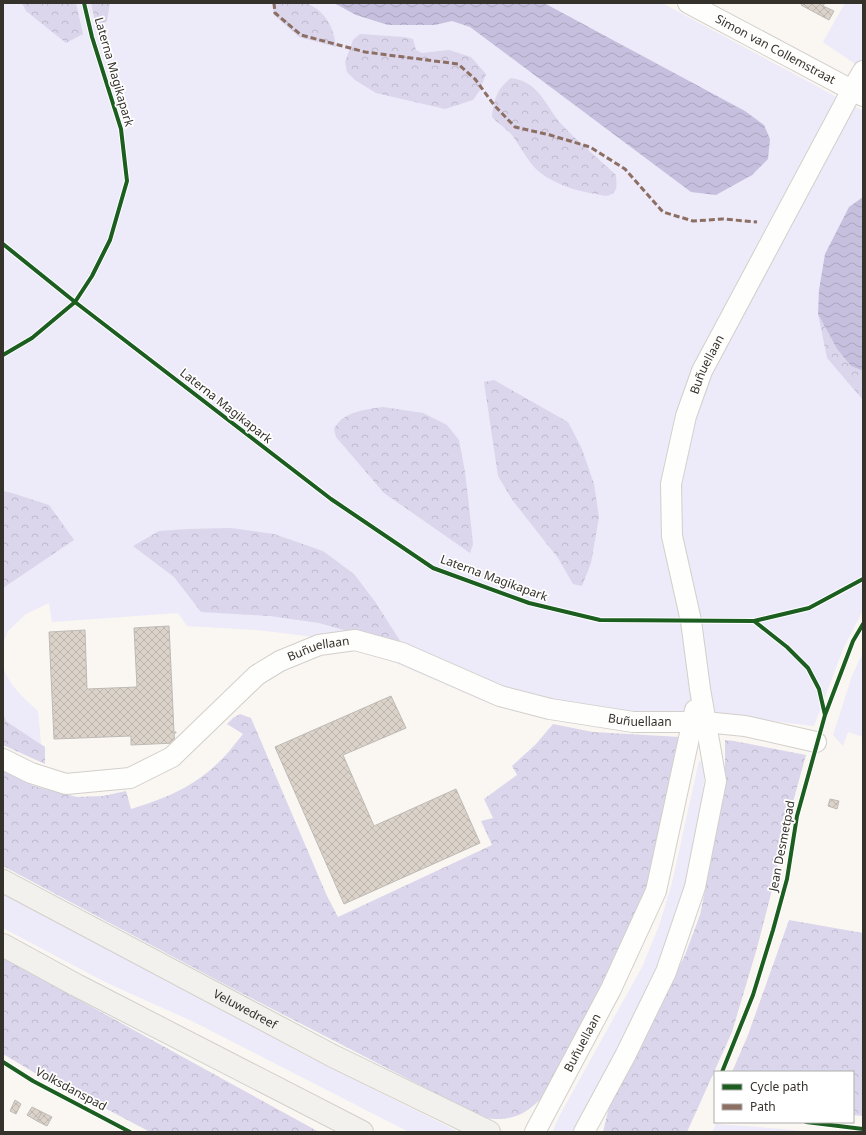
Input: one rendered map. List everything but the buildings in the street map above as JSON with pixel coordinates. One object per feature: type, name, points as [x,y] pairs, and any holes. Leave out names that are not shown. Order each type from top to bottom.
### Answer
[{"type":"main road","name":"Veluwedreef","points":[[3,881],[326,1053],[489,1132]]},
{"type":"main road","points":[[3,945],[76,985],[362,1132]]},
{"type":"street","name":"Simon van Collemstraat","points":[[688,3],[857,93]]},
{"type":"street","name":"Buñuellaan","points":[[535,1132],[611,989],[656,891],[699,722],[700,689],[691,621],[672,536],[671,484],[686,416],[702,371],[857,93],[863,71]]},
{"type":"street","name":"Buñuellaan","points":[[3,759],[31,774],[66,784],[130,778],[172,757],[257,675],[274,664],[319,646],[355,640],[402,653],[500,696],[550,709],[633,722],[699,722],[745,726],[816,742]]},
{"type":"street","name":"Buñuellaan","points":[[584,1132],[625,1056],[666,972],[695,887],[716,781],[699,722]]},
{"type":"shaded area","points":[[3,3],[662,3],[863,111],[863,610],[843,649],[814,726],[715,714],[540,717],[490,704],[391,661],[307,636],[257,630],[187,626],[178,613],[52,622],[49,603],[26,614],[8,631],[3,644]]},
{"type":"shaded area","points":[[845,3],[863,3],[863,57],[858,66],[823,42]]},
{"type":"shaded area","points":[[863,652],[863,737],[848,732],[843,746],[833,735],[852,676]]},
{"type":"shaded area","points":[[3,666],[5,673],[13,685],[38,711],[41,744],[6,721],[3,713]]},
{"type":"shaded area","points":[[699,761],[705,762],[705,771],[697,844],[660,970],[577,1132],[554,1132],[553,1130],[561,1113],[642,967],[659,926],[672,883]]},
{"type":"shaded area","points":[[3,893],[303,1054],[459,1132],[409,1132],[194,1022],[105,982],[3,928]]},
{"type":"shaded area","points":[[716,1124],[783,1129],[811,1132],[712,1132]]},
{"type":"green space","points":[[303,2],[313,6],[324,15],[328,21],[333,33],[336,47],[299,37],[274,15],[272,3]]},
{"type":"green space","points":[[22,3],[76,3],[83,34],[66,43],[26,11]]},
{"type":"green space","points":[[91,3],[110,3],[107,21],[96,26]]},
{"type":"green space","points":[[360,34],[413,39],[416,50],[422,53],[449,50],[471,57],[486,74],[480,90],[473,100],[445,109],[376,93],[355,80],[347,72],[345,62],[353,40]]},
{"type":"green space","points":[[511,78],[527,83],[533,88],[563,126],[616,175],[616,188],[612,194],[608,196],[588,193],[564,186],[548,178],[535,168],[512,135],[492,117],[499,90]]},
{"type":"green space","points":[[818,314],[837,349],[851,366],[863,371],[863,400],[827,358]]},
{"type":"green space","points":[[494,380],[568,422],[582,449],[594,484],[599,517],[591,563],[582,586],[573,584],[558,558],[513,501],[498,476],[484,382]]},
{"type":"green space","points":[[383,407],[423,413],[447,425],[459,440],[465,472],[473,544],[470,553],[384,493],[336,437],[334,429],[343,418],[355,412]]},
{"type":"green space","points":[[3,491],[49,505],[74,540],[3,588]]},
{"type":"green space","points":[[231,528],[274,534],[323,551],[354,574],[376,603],[404,647],[319,623],[270,616],[201,612],[174,577],[133,546],[159,531]]},
{"type":"green space","points":[[3,713],[6,721],[45,747],[45,764],[3,745]]},
{"type":"green space","points":[[240,714],[251,718],[327,896],[338,917],[492,845],[481,821],[493,818],[484,799],[517,775],[512,766],[536,744],[553,724],[593,732],[680,737],[656,867],[613,968],[546,1093],[529,1109],[517,1116],[503,1119],[494,1119],[476,1114],[226,985],[3,866],[3,770],[34,786],[77,797],[103,796],[126,791],[131,809],[157,800],[192,784],[213,768],[243,734],[227,724]]},
{"type":"green space","points":[[725,740],[806,755],[785,831],[757,948],[732,1032],[687,1132],[603,1132],[609,1107],[685,955],[700,915],[715,840],[725,763]]},
{"type":"green space","points":[[789,920],[863,933],[863,1116],[854,1115],[854,1071],[732,1071],[748,1035]]},
{"type":"green space","points":[[3,958],[319,1132],[150,1132],[101,1106],[55,1085],[3,1054]]},
{"type":"water","points":[[334,3],[544,3],[745,111],[764,125],[770,139],[768,159],[752,175],[716,195],[691,192],[470,27],[452,21],[435,25],[388,25],[356,15]]},
{"type":"water","points":[[863,197],[863,371],[851,366],[837,349],[818,314],[819,290],[825,254],[849,207]]},
{"type":"marked path","points":[[274,3],[275,13],[301,35],[365,52],[458,64],[475,79],[494,105],[515,127],[550,135],[590,147],[625,169],[663,212],[693,221],[723,219],[757,222]]},
{"type":"cycle path","name":"Laterna Magikapark","points":[[3,355],[32,338],[75,302],[92,276],[110,240],[127,181],[121,129],[92,37],[84,3]]},
{"type":"cycle path","name":"Laterna Magikapark","points":[[3,244],[75,302],[331,499],[433,568],[529,603],[600,620],[754,621],[809,608],[863,579]]},
{"type":"cycle path","points":[[754,621],[787,647],[808,668],[819,689],[825,715]]},
{"type":"cycle path","name":"Jean Desmetpad","points":[[722,1071],[753,995],[773,930],[787,879],[797,816],[825,715],[853,641],[863,624]]},
{"type":"cycle path","name":"Volksdanspad","points":[[3,1062],[33,1081],[130,1132]]},
{"type":"cycle path","points":[[814,1123],[863,1129]]}]
